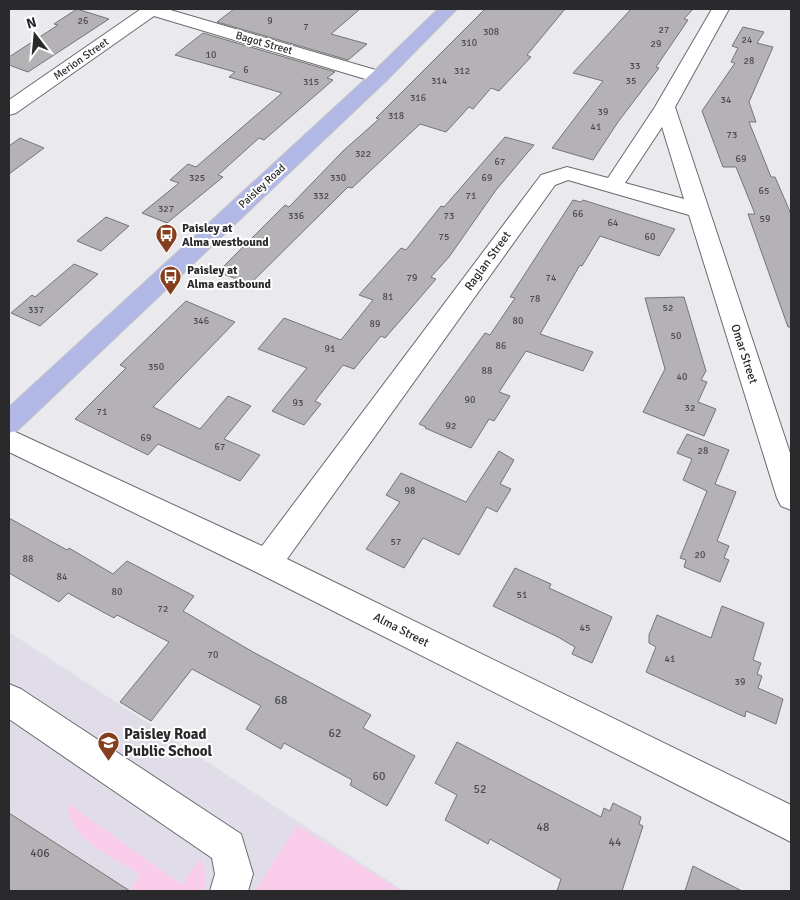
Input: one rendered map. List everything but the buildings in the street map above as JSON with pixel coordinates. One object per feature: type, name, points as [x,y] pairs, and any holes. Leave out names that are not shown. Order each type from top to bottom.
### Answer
[{"type":"main road","name":"Paisley Road","points":[[9,423],[379,77],[448,9]]},
{"type":"street","name":"Bagot Street","points":[[151,9],[379,77]]},
{"type":"street","name":"Merion Street","points":[[9,109],[151,9]]},
{"type":"street","points":[[697,210],[614,184],[665,106],[720,9]]},
{"type":"street","name":"Omar Street","points":[[665,106],[791,498]]},
{"type":"street","name":"Raglan Street","points":[[267,563],[548,180],[568,173],[614,184]]},
{"type":"street","name":"Alma Street","points":[[9,440],[267,563],[791,824]]},
{"type":"street","points":[[9,700],[228,847],[234,874],[229,891]]},
{"type":"shaded area","name":"Paisley Road Public School","points":[[9,632],[404,891],[9,891]]},
{"type":"shaded area","points":[[68,803],[182,885],[201,857],[206,877],[204,891],[129,891],[140,874],[105,854],[83,837],[75,827],[70,816]]},
{"type":"shaded area","points":[[297,825],[401,891],[255,891]]},
{"type":"place","name":"Paisley at Alma westbound","points":[[166,254]]},
{"type":"place","name":"Paisley at Alma eastbound","points":[[171,296]]},
{"type":"place","name":"Paisley Road Public School","points":[[108,762]]}]
